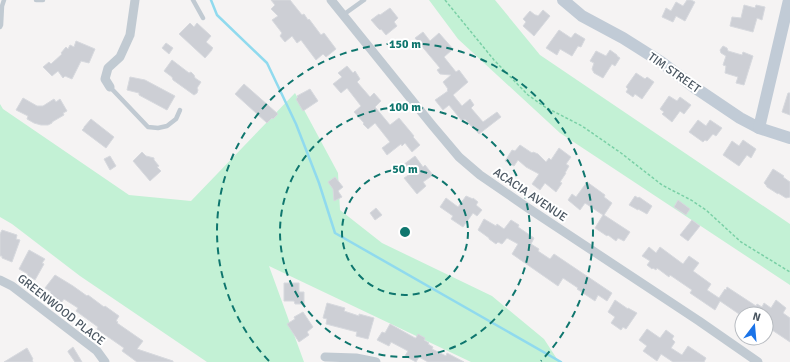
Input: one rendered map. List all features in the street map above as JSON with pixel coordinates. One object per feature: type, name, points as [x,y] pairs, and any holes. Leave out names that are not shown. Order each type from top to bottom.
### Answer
[{"type":"street","points":[[110,87],[105,79],[108,68],[120,57],[130,35],[135,0]]},
{"type":"street","name":"ACACIA AVENUE","points":[[331,0],[459,157],[480,175],[758,362]]},
{"type":"street","name":"TIM STREET","points":[[563,0],[582,16],[623,38],[661,62],[694,87],[740,118],[759,128],[790,138]]},
{"type":"street","points":[[759,128],[789,0]]},
{"type":"street","name":"GREENWOOD PLACE","points":[[0,280],[12,286],[84,341],[96,351],[105,362]]},
{"type":"street","points":[[325,357],[356,358],[376,362]]},
{"type":"lane","points":[[0,27],[4,0]]},
{"type":"lane","points":[[36,0],[43,0]]},
{"type":"lane","points":[[193,0],[203,18]]},
{"type":"lane","points":[[343,15],[364,0]]},
{"type":"lane","points":[[110,87],[148,127],[158,128],[167,126],[176,119],[180,110]]},
{"type":"path","points":[[446,0],[494,60],[528,95],[545,107],[582,126],[621,153],[662,185],[691,200],[706,210],[741,242],[790,272]]},
{"type":"green space","points":[[429,0],[495,0],[540,55],[790,224],[790,285],[560,133],[458,39]]},
{"type":"green space","points":[[295,93],[338,173],[340,210],[382,243],[492,296],[544,339],[559,362],[471,362],[269,266],[304,362],[207,362],[80,276],[12,224],[0,217],[0,104],[3,109],[129,195],[191,201]]},
{"type":"building","points":[[271,0],[290,0],[302,15],[304,14],[308,20],[309,19],[321,35],[324,33],[336,49],[326,57],[323,54],[316,60],[301,40],[297,43],[292,36],[285,42],[280,36],[282,33],[272,20],[278,16],[271,9],[275,5]]},
{"type":"building","points":[[687,0],[695,2],[685,21],[676,16],[673,22],[662,17],[666,8],[671,11],[676,2],[683,6]]},
{"type":"building","points":[[744,5],[755,8],[756,5],[765,7],[762,20],[757,18],[753,32],[730,26],[732,17],[741,18]]},
{"type":"building","points":[[390,8],[398,18],[394,22],[397,26],[386,35],[371,20]]},
{"type":"building","points":[[543,10],[550,16],[534,36],[523,26],[526,22],[523,19],[530,11],[538,16]]},
{"type":"building","points":[[190,23],[194,27],[197,23],[211,36],[206,42],[213,48],[205,58],[179,34]]},
{"type":"building","points":[[559,30],[571,38],[575,33],[585,39],[581,47],[578,46],[572,56],[560,49],[557,55],[546,48]]},
{"type":"building","points":[[423,32],[430,41],[439,33],[453,49],[444,57],[456,72],[459,70],[468,82],[453,95],[462,106],[470,99],[474,105],[471,108],[483,122],[497,112],[501,117],[479,134],[465,119],[462,121],[449,105],[443,110],[435,100],[448,91],[443,82],[451,75],[440,74],[437,70],[440,68],[415,38]]},
{"type":"building","points":[[76,41],[95,49],[89,63],[81,61],[72,79],[65,76],[63,78],[58,71],[52,76],[43,67],[49,62],[51,64],[62,54],[61,53],[66,47],[68,49],[70,45],[74,47]]},
{"type":"building","points":[[166,43],[173,48],[169,54],[162,48]]},
{"type":"building","points":[[723,46],[727,48],[728,51],[742,55],[743,52],[753,56],[744,85],[736,83],[738,77],[725,73],[726,66],[723,65],[726,56],[721,53],[720,50]]},
{"type":"building","points":[[610,50],[620,58],[615,66],[612,64],[603,78],[594,73],[592,69],[594,63],[590,61],[596,51],[606,56]]},
{"type":"building","points":[[172,60],[189,73],[191,72],[195,78],[201,82],[197,88],[197,93],[194,95],[173,80],[172,77],[164,71]]},
{"type":"building","points":[[347,66],[353,73],[355,71],[360,79],[357,82],[370,97],[374,93],[381,101],[375,107],[390,125],[399,118],[414,136],[413,137],[420,145],[412,152],[405,143],[402,146],[401,144],[387,155],[382,148],[390,142],[375,123],[368,129],[363,124],[364,123],[354,112],[361,106],[347,88],[341,93],[333,84],[342,77],[338,73]]},
{"type":"building","points":[[636,73],[645,79],[647,77],[654,82],[642,99],[635,94],[633,97],[626,92],[628,89],[626,87]]},
{"type":"building","points":[[130,77],[145,80],[175,96],[167,110],[139,95],[139,93],[127,90]]},
{"type":"building","points":[[244,84],[278,114],[273,119],[272,118],[267,123],[235,94]]},
{"type":"building","points":[[310,89],[318,101],[303,111],[296,99],[298,97],[297,96]]},
{"type":"building","points":[[788,93],[790,93],[790,115],[782,112]]},
{"type":"building","points":[[669,96],[677,101],[680,97],[691,105],[684,114],[680,111],[672,122],[662,114],[664,112],[660,109]]},
{"type":"building","points":[[23,98],[37,106],[43,106],[54,99],[56,102],[60,99],[67,111],[63,113],[64,115],[48,125],[34,123],[27,119],[28,116],[16,110]]},
{"type":"building","points":[[91,119],[114,137],[106,148],[82,130]]},
{"type":"building","points":[[698,120],[706,126],[710,120],[722,128],[716,136],[713,134],[707,141],[705,140],[703,142],[689,132]]},
{"type":"building","points":[[743,140],[756,149],[751,158],[747,155],[739,166],[723,155],[732,141],[739,146]]},
{"type":"building","points":[[520,145],[532,153],[538,154],[546,162],[549,158],[551,160],[559,148],[571,157],[566,164],[569,166],[560,182],[562,183],[556,192],[545,183],[540,190],[532,184],[539,174],[526,167],[518,160],[514,166],[505,161],[512,150],[515,151]]},
{"type":"building","points":[[142,152],[146,156],[154,158],[159,166],[157,167],[161,171],[150,181],[133,161]]},
{"type":"building","points":[[110,156],[116,166],[110,170],[104,159]]},
{"type":"building","points":[[415,156],[423,167],[425,165],[433,175],[423,182],[426,186],[417,194],[404,178],[410,174],[403,165]]},
{"type":"building","points":[[773,169],[790,182],[790,197],[786,198],[778,194],[767,187],[764,183]]},
{"type":"building","points":[[335,177],[343,187],[338,191],[342,197],[334,201],[333,189],[328,182]]},
{"type":"building","points":[[587,182],[605,195],[604,197],[612,203],[604,215],[630,232],[624,241],[618,238],[616,241],[595,228],[603,215],[585,203],[580,210],[568,200],[572,194],[576,197]]},
{"type":"building","points":[[466,196],[473,198],[478,202],[476,205],[482,210],[477,216],[473,213],[463,227],[451,219],[453,216],[440,207],[446,198],[458,207]]},
{"type":"building","points":[[635,196],[652,206],[647,214],[629,205]]},
{"type":"building","points":[[678,200],[690,209],[686,215],[674,207]]},
{"type":"building","points":[[376,208],[382,215],[375,220],[370,213]]},
{"type":"building","points":[[484,219],[496,226],[497,224],[504,229],[511,220],[534,238],[531,244],[539,249],[538,251],[550,259],[554,254],[612,293],[607,301],[598,295],[595,301],[563,278],[558,286],[512,254],[518,244],[507,238],[502,244],[498,242],[496,244],[478,230]]},
{"type":"building","points":[[692,220],[700,226],[688,241],[680,235]]},
{"type":"building","points":[[2,230],[17,235],[16,239],[20,240],[12,262],[0,256],[0,234]]},
{"type":"building","points":[[649,247],[656,253],[660,247],[683,264],[689,256],[699,263],[693,271],[711,284],[707,290],[719,298],[727,287],[756,306],[734,306],[734,311],[720,301],[715,310],[690,293],[692,290],[670,275],[669,277],[657,268],[656,270],[653,268],[652,269],[647,265],[650,261],[642,256]]},
{"type":"building","points":[[29,250],[45,259],[42,263],[44,264],[35,280],[19,269]]},
{"type":"building","points":[[55,275],[119,316],[116,321],[118,322],[117,323],[143,341],[137,349],[173,362],[137,362],[122,351],[124,348],[97,329],[98,327],[76,311],[78,308],[64,299],[61,303],[49,295],[51,292],[45,288]]},
{"type":"building","points":[[284,283],[299,283],[299,292],[304,292],[304,304],[295,304],[294,301],[284,301]]},
{"type":"building","points":[[615,300],[637,313],[626,329],[623,327],[621,330],[611,323],[615,317],[608,312]]},
{"type":"building","points":[[776,300],[786,308],[783,313],[790,318],[790,342],[774,331],[774,306],[772,306]]},
{"type":"building","points":[[327,303],[345,308],[344,311],[359,316],[359,314],[374,318],[368,339],[356,336],[357,332],[326,324],[327,319],[323,318]]},
{"type":"building","points":[[303,312],[313,327],[307,332],[309,335],[299,342],[287,324],[295,319],[294,317]]},
{"type":"building","points":[[390,324],[415,338],[418,334],[425,338],[424,340],[433,347],[432,349],[446,356],[447,353],[464,362],[428,362],[419,357],[416,362],[405,356],[408,351],[391,342],[389,346],[377,340],[382,332],[385,333]]},
{"type":"building","points":[[647,329],[660,338],[666,330],[674,336],[672,339],[675,342],[671,348],[682,355],[688,346],[706,358],[704,362],[673,362],[661,354],[657,361],[643,351],[647,346],[639,340]]},
{"type":"building","points":[[73,347],[82,362],[75,362],[68,352]]},
{"type":"building","points":[[27,348],[33,362],[4,362]]},
{"type":"waterway","points":[[211,0],[217,15],[267,63],[296,124],[319,183],[335,233],[561,362]]}]
